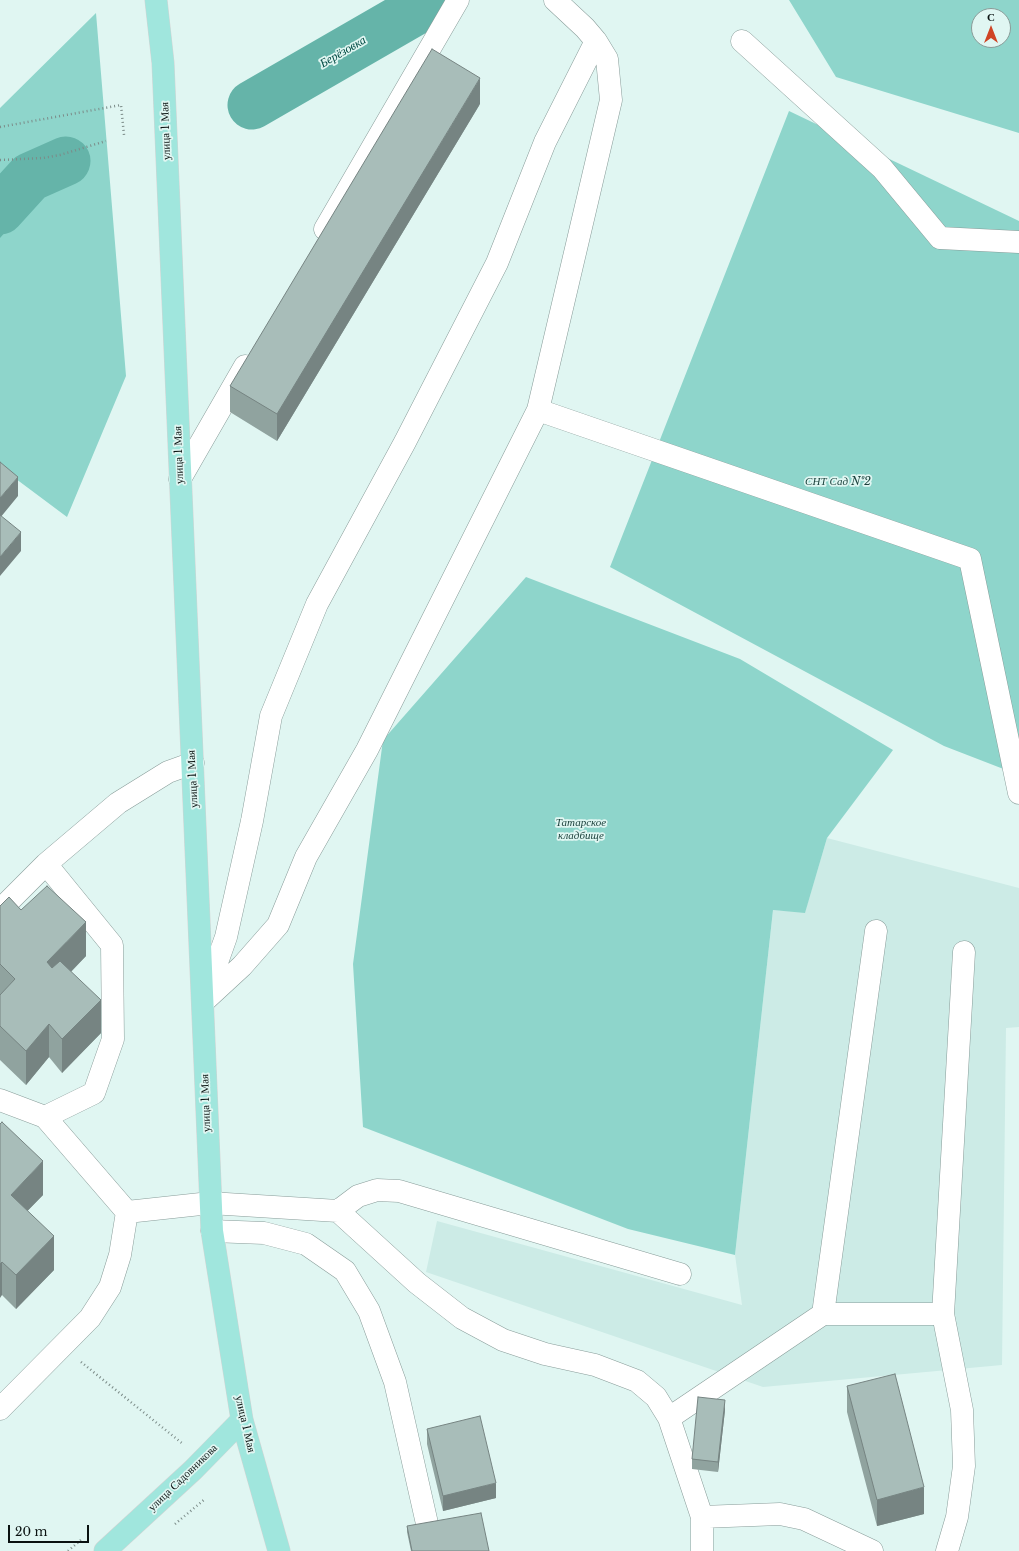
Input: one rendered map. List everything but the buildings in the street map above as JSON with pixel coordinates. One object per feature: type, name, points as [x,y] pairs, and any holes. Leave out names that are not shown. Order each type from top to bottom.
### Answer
[{"type":"main road","name":"улица 1 Мая","points":[[156,0],[163,62],[212,1231],[242,1420],[279,1551]]},
{"type":"main road","name":"улица Садовникова","points":[[105,1551],[193,1470],[242,1420]]},
{"type":"lane","points":[[316,244],[458,0]]},
{"type":"lane","points":[[203,1002],[242,966],[278,925],[306,857],[367,750],[538,410],[612,100],[606,59],[590,34],[555,0]]},
{"type":"lane","points":[[203,1002],[226,938],[252,821],[271,716],[314,611],[405,442],[497,263],[590,34]]},
{"type":"lane","points":[[742,41],[882,168],[940,238],[1019,242]]},
{"type":"lane","points":[[180,479],[256,348]]},
{"type":"lane","points":[[538,410],[970,559],[1019,794]]},
{"type":"lane","points":[[0,910],[46,864],[118,803],[168,772],[193,763]]},
{"type":"lane","points":[[45,1117],[94,1093],[113,1039],[112,945],[46,864]]},
{"type":"lane","points":[[823,1314],[876,931]]},
{"type":"lane","points":[[947,1551],[957,1517],[964,1466],[962,1410],[943,1314],[964,952]]},
{"type":"lane","points":[[0,1100],[45,1117],[127,1212],[120,1256],[110,1287],[90,1318],[0,1409]]},
{"type":"lane","points":[[338,1211],[358,1196],[376,1190],[400,1192],[680,1274]]},
{"type":"lane","points":[[127,1212],[210,1203],[338,1211],[416,1283],[462,1318],[503,1340],[545,1354],[595,1365],[637,1381],[656,1396],[669,1418],[702,1517],[702,1551]]},
{"type":"lane","points":[[212,1231],[264,1233],[306,1244],[345,1271],[369,1311],[395,1382],[428,1528]]},
{"type":"lane","points":[[669,1418],[823,1314],[943,1314]]},
{"type":"lane","points":[[702,1517],[780,1514],[804,1518],[872,1551]]},
{"type":"path","points":[[0,127],[121,105],[124,135]]},
{"type":"path","points":[[0,160],[43,158],[60,155],[106,142]]},
{"type":"path","points":[[62,1346],[188,1448]]},
{"type":"shaded area","points":[[15,164],[30,177],[36,197],[0,238],[0,178]]},
{"type":"shaded area","points":[[827,838],[1019,888],[1019,1027],[1006,1028],[1002,1365],[763,1387],[426,1272],[437,1221],[742,1305],[735,1255],[773,910],[805,912]]},
{"type":"green space","points":[[789,0],[1019,0],[1019,133],[836,77]]},
{"type":"green space","points":[[96,13],[126,376],[67,517],[0,467],[0,108]]},
{"type":"green space","name":"СНТ Сад №2","points":[[789,111],[1019,221],[1019,775],[944,746],[610,567]]},
{"type":"green space","name":"Татарское кладбище","points":[[526,577],[740,659],[893,750],[827,838],[805,913],[773,910],[735,1255],[628,1229],[363,1127],[353,964],[383,740]]},
{"type":"waterway","name":"Берёзовка","points":[[252,105],[434,0]]},
{"type":"waterway","name":"Берёзовка","points":[[0,210],[30,177],[66,161]]}]
